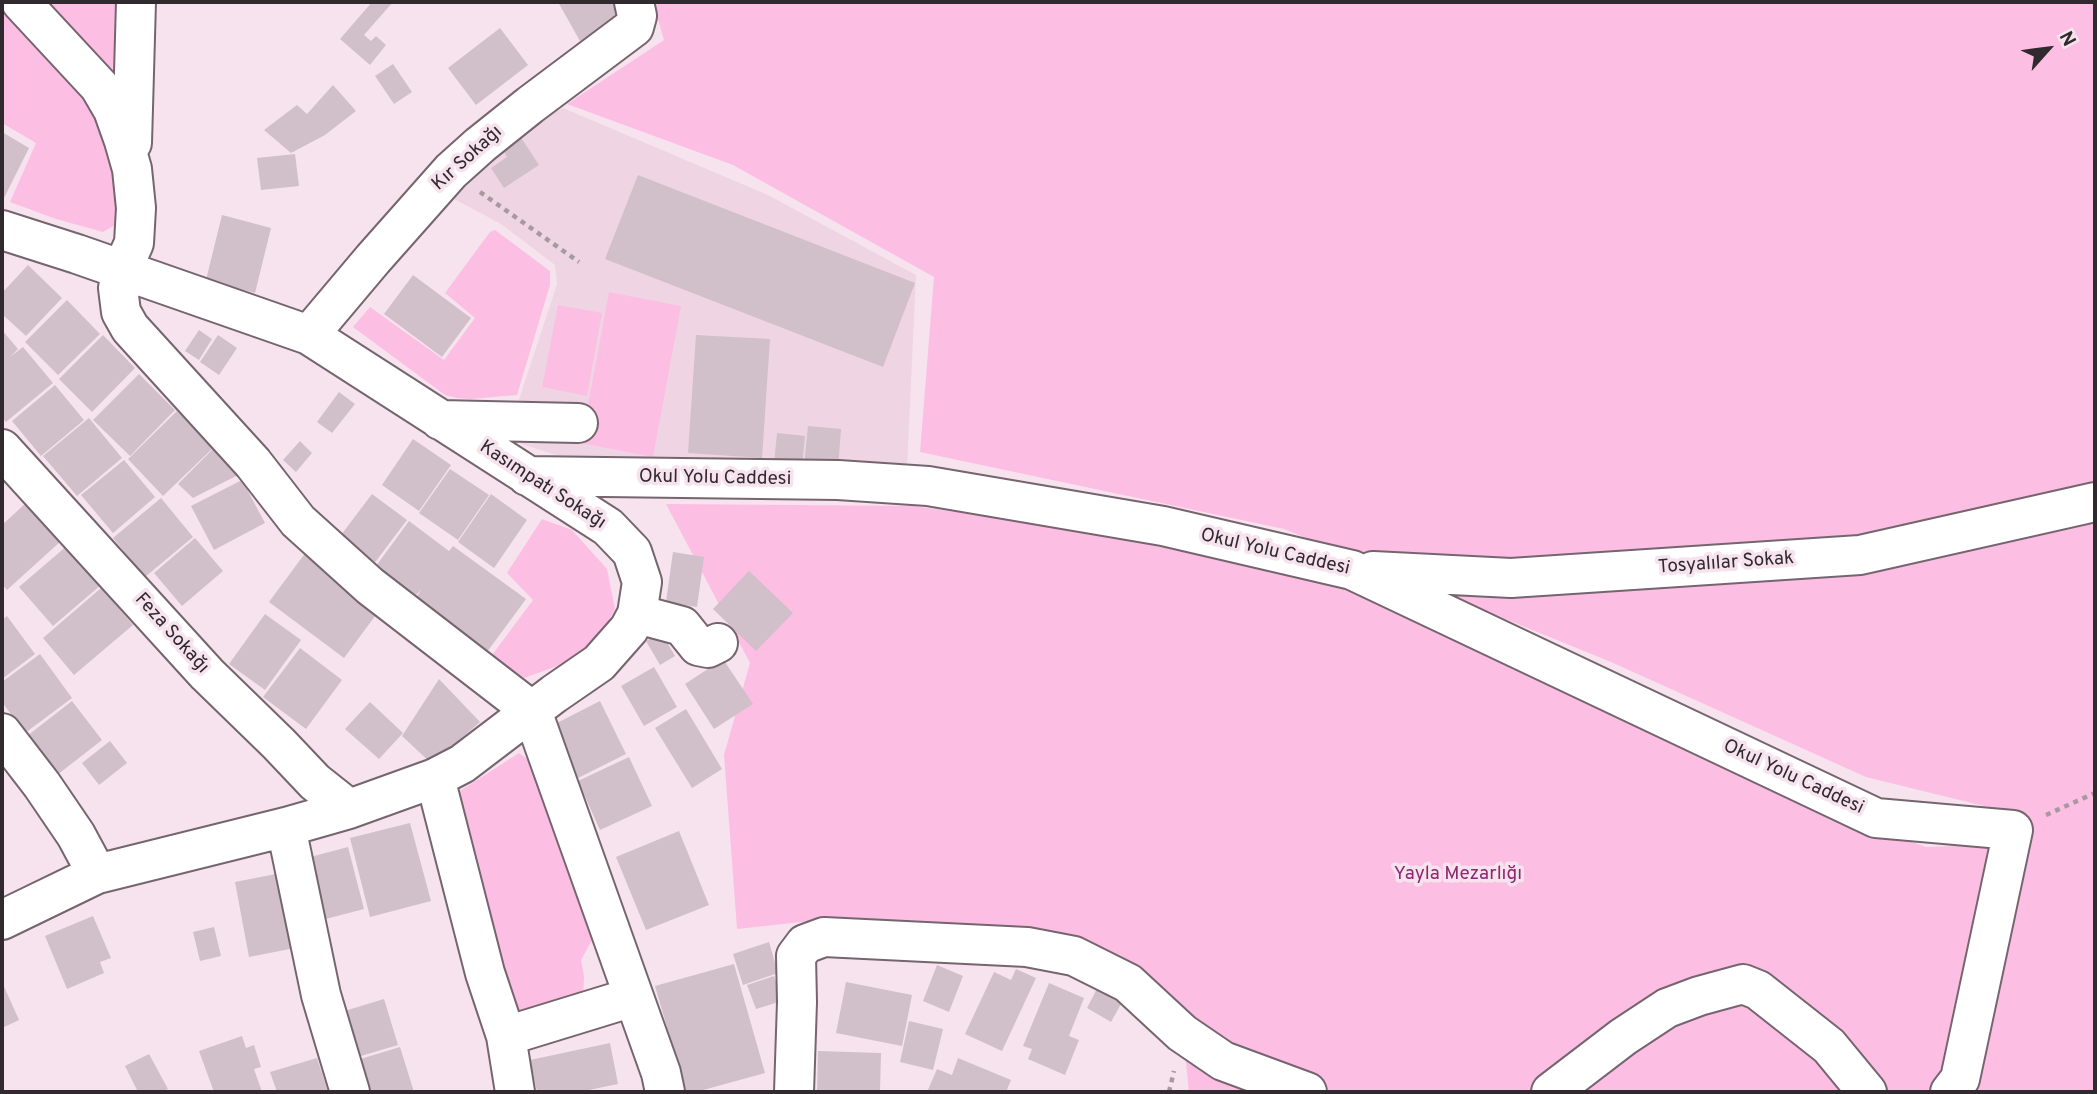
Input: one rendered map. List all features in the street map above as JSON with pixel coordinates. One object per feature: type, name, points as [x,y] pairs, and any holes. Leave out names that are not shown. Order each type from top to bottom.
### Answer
[{"type":"street","points":[[21,2],[99,86],[113,110],[132,169]]},
{"type":"street","points":[[135,2],[132,169],[136,208],[134,243],[122,270],[118,288],[121,312],[130,328],[253,463],[298,521],[370,586],[532,710],[661,1073],[665,1092]]},
{"type":"street","name":"Kır Sokağı","points":[[309,335],[451,171],[480,145],[634,27],[637,16],[634,2]]},
{"type":"street","name":"Kasımpatı Sokağı","points":[[2,230],[309,335],[608,527],[632,552],[642,582],[637,614],[629,629],[599,663],[462,764],[435,778],[349,809],[97,874],[2,920]]},
{"type":"street","points":[[440,420],[578,423]]},
{"type":"street","name":"Feza Sokağı","points":[[2,449],[207,674],[315,782],[349,809]]},
{"type":"street","name":"Okul Yolu Caddesi","points":[[527,476],[838,480],[928,486],[1163,526],[1352,570],[1876,818],[2013,830]]},
{"type":"street","name":"Tosyalılar Sokak","points":[[1352,570],[1511,578],[1860,555],[2095,502]]},
{"type":"street","points":[[637,614],[682,626],[698,646],[708,648],[718,643]]},
{"type":"street","points":[[2,733],[76,835],[97,874]]},
{"type":"street","points":[[435,778],[485,972],[506,1037],[515,1092]]},
{"type":"street","points":[[286,827],[321,995],[350,1092]]},
{"type":"street","points":[[1950,1092],[1960,1079],[2013,830]]},
{"type":"street","points":[[794,1092],[796,956],[805,944],[824,937],[834,937],[1027,947],[1074,956],[1128,983],[1182,1033],[1223,1061],[1307,1092]]},
{"type":"street","points":[[1551,1092],[1667,1007],[1742,984],[1758,990],[1829,1046],[1867,1092]]},
{"type":"street","points":[[506,1037],[633,997]]},
{"type":"path","points":[[451,171],[579,262]]},
{"type":"path","points":[[2013,830],[2095,793]]},
{"type":"shaded area","points":[[563,108],[768,195],[916,275],[907,468],[584,464],[506,439],[557,284],[555,265],[501,224],[454,199],[519,131]]},
{"type":"green space","points":[[44,2],[123,2],[118,82]]},
{"type":"green space","name":"Yayla Mezarlığı","points":[[653,2],[2095,2],[2095,1092],[1189,1092],[1180,1004],[1094,948],[829,919],[737,929],[724,755],[750,663],[666,504],[913,506],[1210,547],[1291,563],[1802,801],[1926,847],[1982,845],[1988,807],[1866,777],[1611,662],[1284,529],[920,452],[934,277],[733,165],[567,104],[664,40]]},
{"type":"green space","points":[[4,5],[63,69],[99,117],[112,143],[120,214],[115,225],[103,232],[10,202],[36,143],[2,123]]},
{"type":"green space","points":[[495,230],[550,271],[550,285],[517,395],[470,399],[445,395],[353,327],[370,307],[444,360],[475,318],[445,293],[490,232]]},
{"type":"green space","points":[[609,292],[681,306],[653,457],[581,443]]},
{"type":"green space","points":[[558,305],[602,313],[587,396],[542,387]]},
{"type":"green space","points":[[542,519],[572,530],[607,569],[615,609],[598,642],[566,663],[524,678],[492,655],[533,600],[507,573]]},
{"type":"green space","points":[[519,753],[533,763],[579,891],[592,940],[581,960],[584,976],[583,998],[526,1020],[510,1008],[455,809],[460,791]]},
{"type":"building","points":[[372,2],[393,2],[364,35],[371,41],[376,36],[386,45],[370,65],[340,39]]},
{"type":"building","points":[[558,2],[613,2],[622,18],[580,41]]},
{"type":"building","points":[[500,28],[528,65],[476,105],[448,68]]},
{"type":"building","points":[[393,64],[412,92],[394,104],[375,76]]},
{"type":"building","points":[[333,85],[356,111],[325,135],[291,153],[264,130],[297,105],[307,114]]},
{"type":"building","points":[[2,132],[29,148],[2,202]]},
{"type":"building","points":[[520,136],[539,165],[504,188],[491,168],[507,157],[502,148]]},
{"type":"building","points":[[295,154],[299,186],[261,190],[257,158]]},
{"type":"building","points":[[638,175],[915,283],[883,367],[605,259]]},
{"type":"building","points":[[222,215],[271,228],[255,293],[206,280]]},
{"type":"building","points":[[28,265],[62,298],[26,336],[2,314],[2,293]]},
{"type":"building","points":[[413,275],[471,318],[442,357],[384,314]]},
{"type":"building","points":[[67,300],[100,334],[58,375],[25,342]]},
{"type":"building","points":[[2,330],[18,349],[10,357],[23,347],[53,383],[6,422],[2,417]]},
{"type":"building","points":[[199,330],[212,339],[199,360],[185,351]]},
{"type":"building","points":[[103,335],[135,368],[92,412],[59,379]]},
{"type":"building","points":[[218,335],[237,348],[219,375],[200,362]]},
{"type":"building","points":[[696,335],[770,339],[762,458],[688,453]]},
{"type":"building","points":[[139,374],[175,410],[130,456],[93,420]]},
{"type":"building","points":[[55,385],[84,420],[41,456],[12,421]]},
{"type":"building","points":[[339,392],[355,404],[332,433],[317,422]]},
{"type":"building","points":[[177,411],[213,448],[163,496],[128,459]]},
{"type":"building","points":[[89,418],[122,458],[77,496],[43,456]]},
{"type":"building","points":[[808,426],[841,429],[838,469],[804,466]]},
{"type":"building","points":[[777,433],[805,436],[802,466],[774,464]]},
{"type":"building","points":[[413,439],[451,465],[419,511],[382,485]]},
{"type":"building","points":[[300,441],[312,453],[296,472],[283,460]]},
{"type":"building","points":[[213,449],[238,475],[193,498],[178,484]]},
{"type":"building","points":[[124,460],[155,497],[113,533],[81,495]]},
{"type":"building","points":[[450,469],[489,495],[458,540],[419,513]]},
{"type":"building","points":[[242,480],[265,523],[214,550],[191,506]]},
{"type":"building","points":[[372,494],[407,520],[373,565],[338,539]]},
{"type":"building","points":[[491,494],[527,520],[494,568],[458,542]]},
{"type":"building","points":[[161,498],[193,537],[145,577],[113,538]]},
{"type":"building","points":[[27,502],[61,541],[7,590],[2,584],[2,525]]},
{"type":"building","points":[[409,521],[449,551],[453,546],[526,599],[487,652],[415,599],[422,589],[416,595],[376,566]]},
{"type":"building","points":[[195,538],[223,571],[182,606],[154,573]]},
{"type":"building","points":[[69,544],[102,584],[53,626],[19,587]]},
{"type":"building","points":[[306,552],[381,608],[344,658],[269,602]]},
{"type":"building","points":[[673,552],[704,557],[697,607],[666,602]]},
{"type":"building","points":[[749,571],[793,613],[756,651],[713,609]]},
{"type":"building","points":[[101,588],[133,625],[74,675],[43,638]]},
{"type":"building","points":[[265,614],[301,640],[265,690],[229,664]]},
{"type":"building","points":[[7,616],[35,654],[2,679],[2,620]]},
{"type":"building","points":[[661,632],[675,656],[660,665],[646,641]]},
{"type":"building","points":[[300,648],[342,680],[306,729],[263,697]]},
{"type":"building","points":[[40,654],[72,698],[25,733],[2,702],[2,682]]},
{"type":"building","points":[[723,659],[753,704],[714,729],[685,684]]},
{"type":"building","points":[[654,667],[677,707],[644,726],[621,686]]},
{"type":"building","points":[[439,679],[480,722],[432,764],[402,736]]},
{"type":"building","points":[[72,701],[102,740],[57,775],[27,736]]},
{"type":"building","points":[[600,701],[626,754],[578,778],[553,725]]},
{"type":"building","points":[[370,702],[403,733],[379,759],[345,729]]},
{"type":"building","points":[[686,709],[722,769],[692,788],[655,728]]},
{"type":"building","points":[[110,741],[127,763],[99,785],[82,763]]},
{"type":"building","points":[[629,757],[652,806],[600,830],[578,781]]},
{"type":"building","points":[[410,823],[431,901],[370,917],[350,838]]},
{"type":"building","points":[[679,831],[709,905],[646,930],[616,857]]},
{"type":"building","points":[[348,847],[364,909],[314,922],[299,860]]},
{"type":"building","points":[[286,872],[300,947],[249,957],[235,882]]},
{"type":"building","points":[[93,916],[111,958],[100,962],[104,973],[67,989],[45,936]]},
{"type":"building","points":[[214,927],[221,956],[200,961],[193,932]]},
{"type":"building","points":[[769,942],[778,973],[743,985],[733,954]]},
{"type":"building","points":[[734,964],[765,1073],[696,1092],[686,1092],[655,986]]},
{"type":"building","points":[[937,965],[963,976],[949,1012],[923,1001]]},
{"type":"building","points":[[1016,969],[1036,978],[1002,1051],[965,1034],[994,972],[1011,980]]},
{"type":"building","points":[[774,976],[782,1001],[756,1009],[747,985]]},
{"type":"building","points":[[1101,981],[1126,995],[1111,1022],[1087,1008]]},
{"type":"building","points":[[2,982],[19,1020],[2,1028]]},
{"type":"building","points":[[846,982],[912,995],[902,1046],[836,1033]]},
{"type":"building","points":[[1049,983],[1084,998],[1069,1036],[1079,1040],[1065,1075],[1028,1059],[1032,1049],[1023,1046]]},
{"type":"building","points":[[384,999],[398,1045],[351,1059],[338,1013]]},
{"type":"building","points":[[909,1021],[943,1029],[933,1070],[900,1062]]},
{"type":"building","points":[[242,1036],[246,1048],[254,1045],[261,1067],[254,1069],[262,1092],[214,1092],[199,1051]]},
{"type":"building","points":[[610,1043],[618,1084],[579,1092],[537,1092],[530,1060]]},
{"type":"building","points":[[400,1047],[414,1092],[363,1092],[354,1061]]},
{"type":"building","points":[[818,1051],[881,1053],[880,1092],[817,1092]]},
{"type":"building","points":[[149,1054],[168,1089],[162,1092],[138,1092],[125,1066]]},
{"type":"building","points":[[317,1058],[328,1092],[277,1092],[270,1072]]},
{"type":"building","points":[[958,1058],[1011,1080],[1006,1092],[927,1092],[937,1069],[952,1075]]}]
